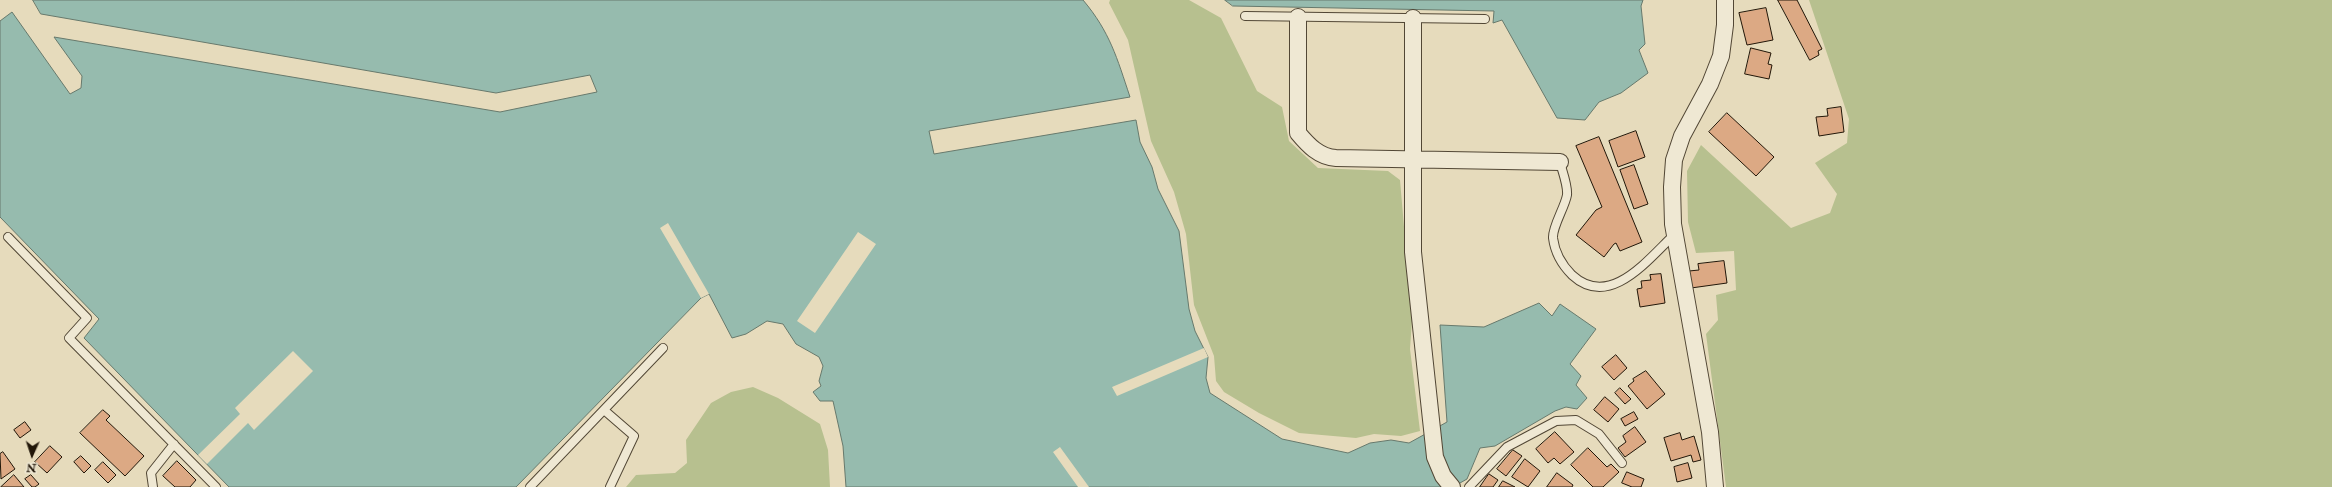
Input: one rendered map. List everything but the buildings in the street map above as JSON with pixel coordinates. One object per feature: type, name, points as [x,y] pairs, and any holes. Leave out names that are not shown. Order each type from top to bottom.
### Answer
[{"type":"street","points":[[1715,487],[1710,432],[1675,234],[1672,186],[1674,160],[1682,136],[1710,84],[1721,56],[1725,25],[1725,0]]},
{"type":"street","points":[[1298,16],[1298,133],[1320,154],[1328,157],[1560,162]]},
{"type":"street","points":[[1413,18],[1413,252],[1435,457],[1443,476],[1452,487]]},
{"type":"lane","points":[[1245,16],[1485,19]]},
{"type":"lane","points":[[1560,162],[1567,194],[1553,237],[1561,265],[1575,278],[1591,288],[1611,286],[1628,277],[1675,234]]},
{"type":"lane","points":[[8,237],[87,318],[69,338],[216,487]]},
{"type":"lane","points":[[530,487],[663,348]]},
{"type":"lane","points":[[604,410],[634,436],[610,487]]},
{"type":"lane","points":[[1469,487],[1507,447],[1556,421],[1576,420],[1599,434],[1622,463]]},
{"type":"lane","points":[[153,487],[151,473],[174,444]]},
{"type":"green space","points":[[1110,0],[1189,0],[1221,18],[1257,91],[1282,107],[1289,141],[1318,168],[1388,171],[1400,180],[1412,320],[1410,349],[1420,431],[1401,436],[1374,434],[1356,438],[1299,433],[1259,413],[1224,392],[1216,381],[1214,356],[1194,305],[1186,234],[1174,192],[1151,141],[1128,40],[1109,3]]},
{"type":"green space","points":[[1809,0],[2332,0],[2332,487],[1726,487],[1706,334],[1718,320],[1716,295],[1736,290],[1734,251],[1696,253],[1688,222],[1687,171],[1701,145],[1791,228],[1830,213],[1837,194],[1815,163],[1847,143],[1849,119]]},
{"type":"green space","points":[[753,387],[778,398],[820,424],[828,450],[830,487],[626,487],[636,475],[675,473],[687,463],[686,440],[711,403],[731,392]]},
{"type":"water","points":[[33,0],[1083,0],[1100,23],[1112,46],[1130,97],[929,131],[934,154],[1136,120],[1140,142],[1152,167],[1158,189],[1179,231],[1189,309],[1195,331],[1208,357],[1206,378],[1210,393],[1282,439],[1348,453],[1370,443],[1391,440],[1409,443],[1447,422],[1440,325],[1484,327],[1539,303],[1552,316],[1560,304],[1596,329],[1570,364],[1581,376],[1576,385],[1587,398],[1577,409],[1566,407],[1555,411],[1495,446],[1480,448],[1467,479],[1453,487],[846,487],[843,446],[833,401],[820,401],[813,392],[821,386],[819,381],[823,366],[819,357],[796,344],[783,324],[767,321],[746,334],[732,338],[709,294],[701,298],[516,487],[229,487],[84,338],[99,319],[0,217],[0,21],[12,12],[70,94],[81,88],[82,76],[54,37],[500,112],[597,92],[590,75],[496,93],[41,14]]},
{"type":"water","points":[[1225,0],[1643,0],[1641,6],[1645,44],[1639,50],[1648,73],[1621,93],[1599,102],[1585,120],[1557,118],[1502,20],[1493,23],[1494,11],[1233,6]]},
{"type":"pier","points":[[668,223],[709,294],[701,298],[660,228]]},
{"type":"pier","points":[[858,232],[876,244],[815,333],[797,321]]},
{"type":"pier","points":[[1204,348],[1208,357],[1117,396],[1112,387]]},
{"type":"pier","points":[[293,351],[313,371],[254,430],[248,423],[207,464],[198,455],[240,414],[235,408]]},
{"type":"pier","points":[[1060,447],[1089,487],[1078,487],[1053,452]]}]
